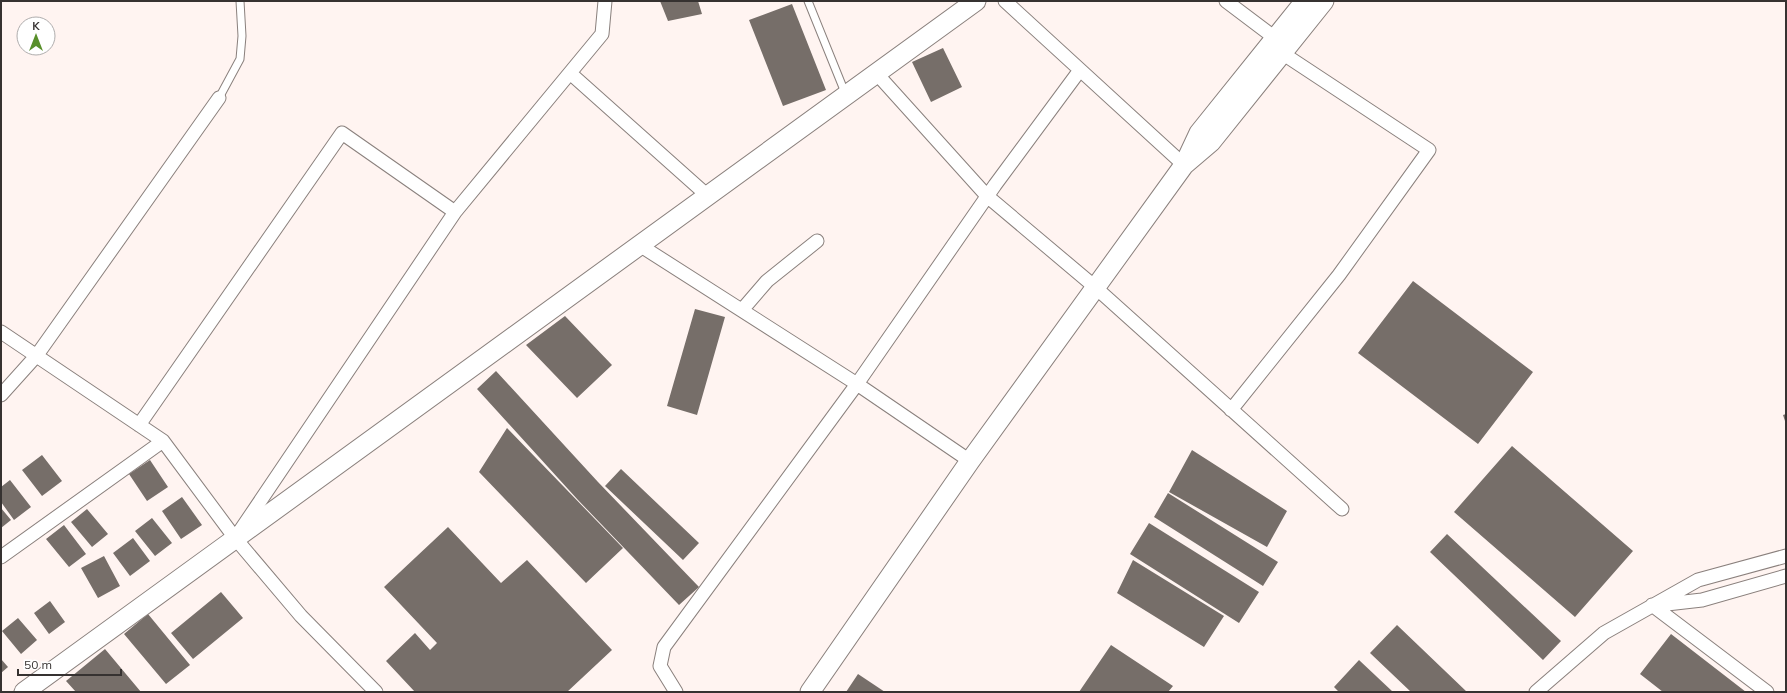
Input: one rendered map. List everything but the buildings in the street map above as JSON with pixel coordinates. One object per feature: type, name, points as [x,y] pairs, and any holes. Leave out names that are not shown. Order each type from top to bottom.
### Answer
[{"type":"street","points":[[235,538],[455,212],[602,34],[605,1]]},
{"type":"street","points":[[24,692],[235,538],[642,246],[976,1]]},
{"type":"street","points":[[1005,1],[1184,165]]},
{"type":"street","points":[[1226,1],[1278,46],[1429,150],[1339,275],[1231,410]]},
{"type":"street","points":[[1278,46],[1305,1]]},
{"type":"street","points":[[810,692],[970,460],[1184,165],[1199,133],[1278,46],[1324,1]]},
{"type":"street","points":[[676,692],[660,666],[664,647],[857,384],[987,196],[1080,70]]},
{"type":"street","points":[[570,73],[708,197]]},
{"type":"street","points":[[877,74],[987,196],[1096,287],[1342,509]]},
{"type":"street","points":[[1,396],[37,355],[219,98]]},
{"type":"street","points":[[139,425],[342,133],[455,212]]},
{"type":"street","points":[[742,310],[767,281],[816,241]]},
{"type":"street","points":[[642,246],[857,384],[970,460]]},
{"type":"street","points":[[1,332],[163,441],[235,538],[302,616],[376,692]]},
{"type":"street","points":[[1,557],[163,441]]},
{"type":"street","points":[[1536,692],[1604,633],[1652,605],[1698,580],[1786,556]]},
{"type":"street","points":[[1652,605],[1702,600],[1786,576]]},
{"type":"street","points":[[1652,605],[1767,692]]},
{"type":"lane","points":[[219,98],[240,58],[242,36],[240,1]]},
{"type":"lane","points":[[808,1],[846,96]]}]
